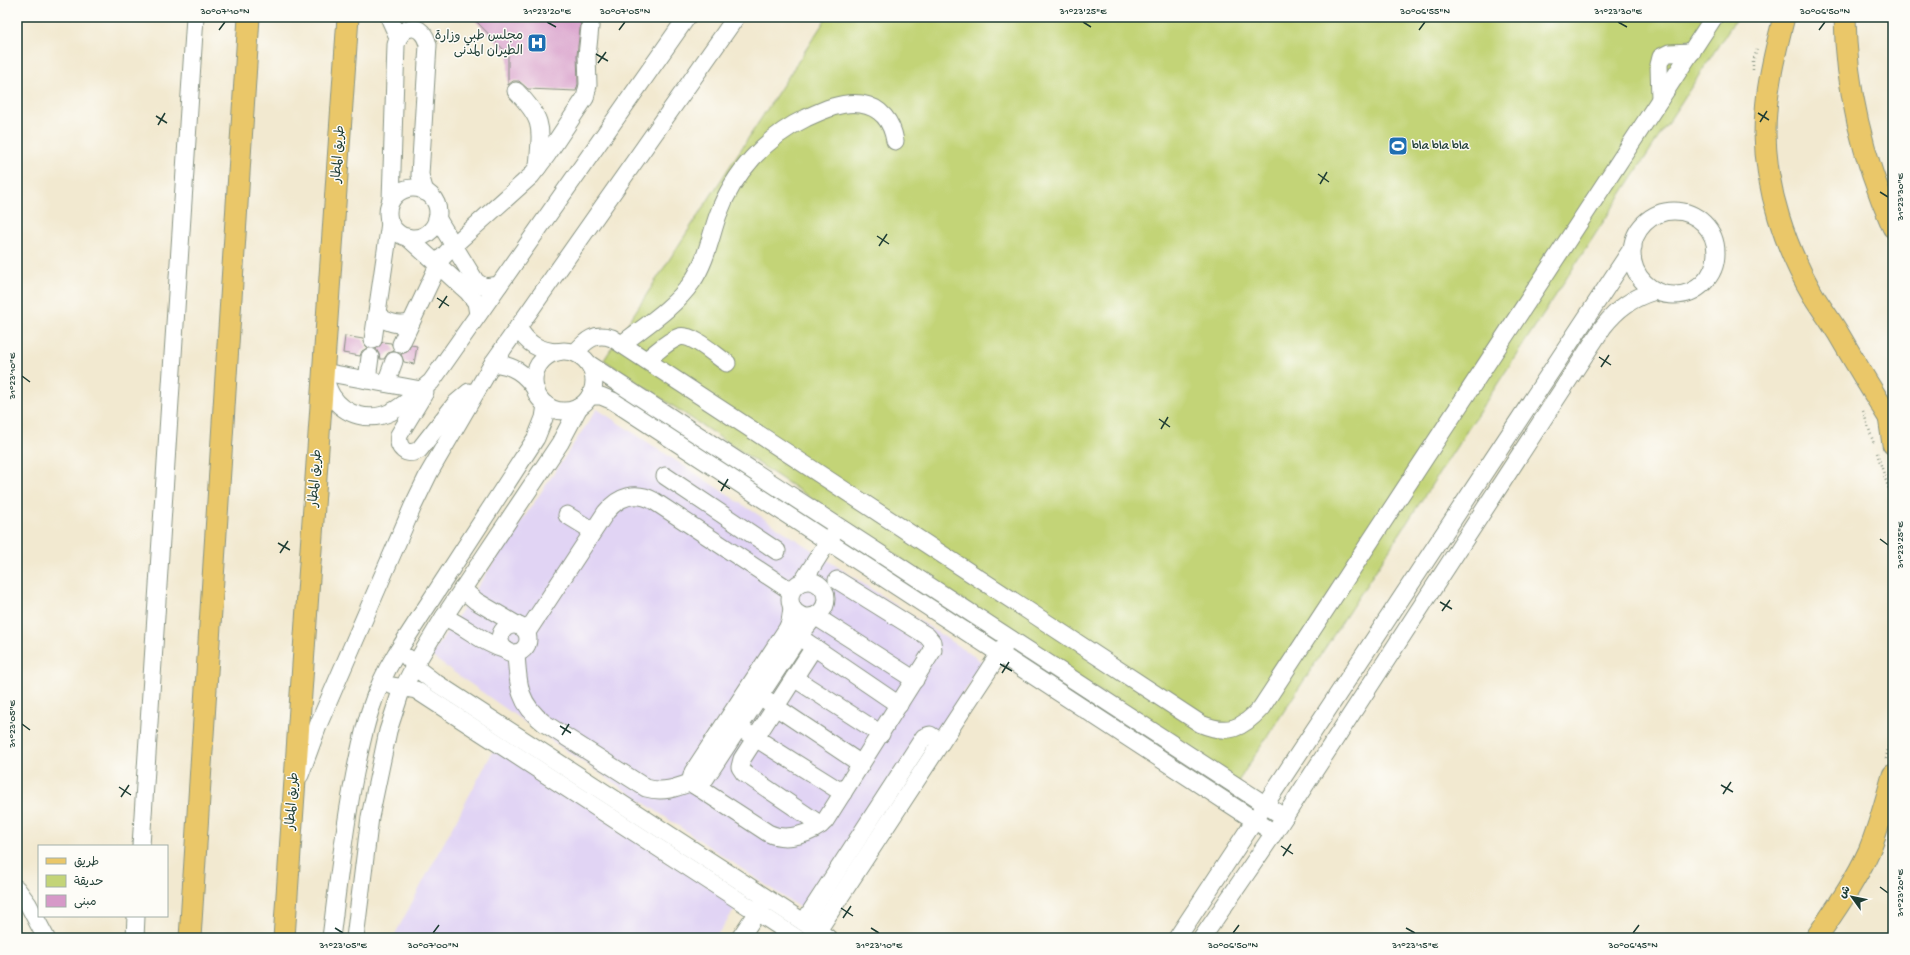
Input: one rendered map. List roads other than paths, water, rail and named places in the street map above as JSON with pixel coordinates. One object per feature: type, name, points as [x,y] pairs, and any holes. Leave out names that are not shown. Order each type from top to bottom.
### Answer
[{"type":"main road","points":[[190,938],[249,17]]},
{"type":"main road","name":"طريق المطار","points":[[284,938],[348,17]]},
{"type":"main road","points":[[1784,17],[1772,63],[1766,104],[1765,134],[1771,190],[1797,265],[1813,296],[1891,421],[1893,444]]},
{"type":"main road","points":[[1845,17],[1850,84],[1860,138],[1877,190],[1893,226]]},
{"type":"main road","points":[[1816,938],[1851,884],[1868,851],[1879,824],[1889,770]]},
{"type":"street","points":[[141,845],[195,17]]},
{"type":"street","points":[[389,17],[398,36]]},
{"type":"street","points":[[400,344],[437,264],[453,246],[538,167],[581,104],[587,91],[587,56],[591,17]]},
{"type":"street","points":[[479,385],[456,403],[419,450],[413,453],[406,453],[401,448],[398,442],[399,435],[426,386],[687,17]]},
{"type":"street","points":[[293,800],[319,723],[397,540],[429,473],[493,363],[736,17]]},
{"type":"street","points":[[575,353],[588,338],[596,335],[608,337],[622,344],[1201,724],[1214,729],[1227,730],[1240,727],[1252,718],[1261,708],[1714,17]]},
{"type":"street","points":[[373,340],[390,223],[388,208],[391,200],[396,45],[398,36],[404,30],[412,28],[421,30],[426,36],[428,45],[420,175],[425,192]]},
{"type":"street","points":[[1660,99],[1659,65],[1661,57],[1669,53],[1692,52]]},
{"type":"street","points":[[516,91],[531,106],[539,123],[538,167]]},
{"type":"street","points":[[622,344],[674,302],[692,283],[705,259],[719,213],[733,184],[752,159],[780,133],[797,122],[823,110],[839,105],[856,103],[868,106],[880,112],[891,125],[896,141]]},
{"type":"street","points":[[391,200],[403,190],[418,189],[425,192],[435,203],[437,218],[476,282],[485,287],[498,285]]},
{"type":"street","points":[[1667,212],[1685,212],[1696,216],[1712,233],[1716,244],[1714,268],[1704,282],[1690,292],[1678,295],[1655,291],[1640,277],[1632,258],[1636,236],[1642,226],[1651,218],[1667,212]]},
{"type":"street","points":[[407,237],[422,236],[434,226],[437,218]]},
{"type":"street","points":[[390,223],[394,229],[407,237],[472,297],[478,308],[478,314]]},
{"type":"street","points":[[1177,938],[1633,247]]},
{"type":"street","points":[[1202,938],[1274,833],[1603,327],[1615,312],[1627,302],[1641,295],[1655,291]]},
{"type":"street","points":[[377,313],[386,321],[404,324],[411,322]]},
{"type":"street","points":[[518,327],[528,341],[534,346],[546,350],[575,353],[583,357],[589,364],[1284,817]]},
{"type":"street","points":[[646,360],[673,340],[683,336],[693,339],[727,363]]},
{"type":"street","points":[[536,390],[534,380],[536,370],[541,362],[549,355],[558,352]]},
{"type":"street","points":[[367,380],[370,357]]},
{"type":"street","points":[[386,383],[394,361]]},
{"type":"street","points":[[493,363],[503,364],[522,373],[546,405],[554,409],[562,411],[584,401],[601,396],[613,401],[1274,833]]},
{"type":"street","points":[[355,938],[365,848],[380,768],[391,720],[404,687],[415,665],[444,617],[560,443],[594,380],[589,364]]},
{"type":"street","points":[[324,374],[386,383],[426,386],[393,411],[380,416],[367,417],[356,415],[337,403],[330,394],[324,374]]},
{"type":"street","points":[[331,938],[347,812],[366,722],[372,701],[383,676],[396,654],[536,438],[544,418],[546,405]]},
{"type":"street","points":[[665,476],[777,551]]},
{"type":"street","points":[[676,516],[690,493]]},
{"type":"street","points":[[522,629],[612,505],[626,497],[634,495],[648,498],[744,560],[797,586],[815,582],[821,585],[826,597]]},
{"type":"street","points":[[566,515],[593,531]]},
{"type":"street","points":[[837,526],[789,600],[792,608],[795,612],[804,617],[815,616],[915,680]]},
{"type":"street","points":[[744,560],[758,538]]},
{"type":"street","points":[[837,580],[930,639],[933,646],[932,653],[843,794],[821,825],[812,830],[789,836],[774,836],[696,785],[693,772],[733,724],[760,696],[799,636],[815,616],[824,608],[826,597],[861,542]]},
{"type":"street","points":[[444,617],[461,625],[493,646],[511,652],[521,651],[528,643],[522,629],[476,601],[462,589]]},
{"type":"street","points":[[733,724],[787,629],[790,622],[792,608]]},
{"type":"street","points":[[522,629],[507,627],[501,636],[502,646],[511,652],[520,693],[530,711],[544,723],[646,788],[658,791],[696,785]]},
{"type":"street","points":[[799,636],[899,705]]},
{"type":"street","points":[[396,654],[407,657],[433,681],[816,932],[1009,638]]},
{"type":"street","points":[[814,647],[740,763],[741,770],[821,825]]},
{"type":"street","points":[[383,676],[392,685],[416,690],[796,938]]},
{"type":"street","points":[[794,678],[881,734]]},
{"type":"street","points":[[760,696],[861,764]]},
{"type":"street","points":[[733,724],[843,794]]},
{"type":"street","points":[[17,889],[28,904],[46,938]]},
{"type":"street","points":[[740,938],[766,898]]},
{"type":"street","points":[[135,938],[136,917]]},
{"type":"place","name":"مجلس طبي وزارة الطيران المدنى","points":[[537,43]]},
{"type":"place","name":"bla bla bla","points":[[1398,146]]}]
